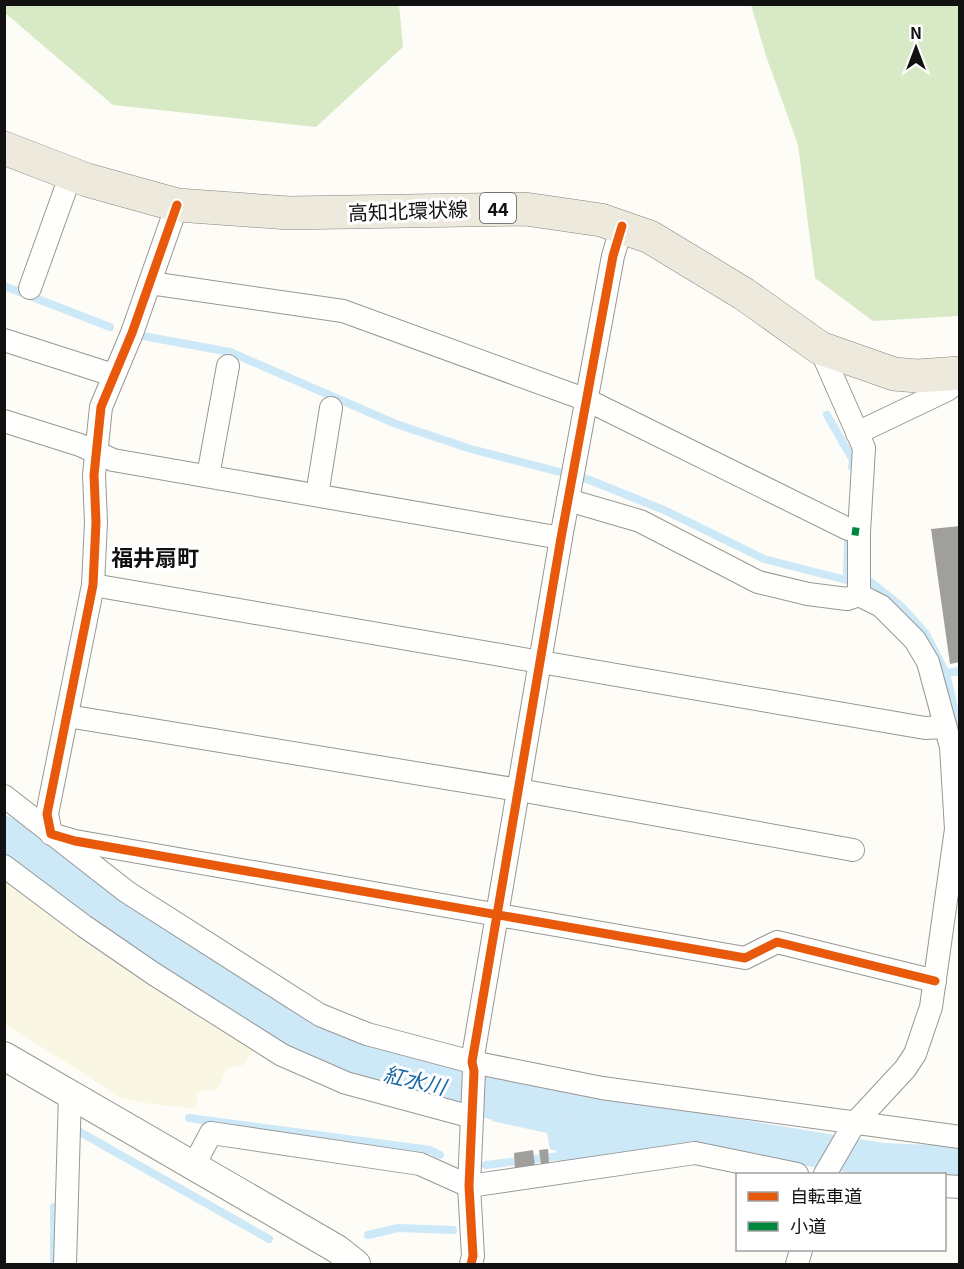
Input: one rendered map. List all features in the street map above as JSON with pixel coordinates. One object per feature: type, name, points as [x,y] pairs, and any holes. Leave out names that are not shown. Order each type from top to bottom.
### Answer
[{"type":"main road","name":"高知北環状線","points":[[4,148],[71,174],[177,205],[289,213],[525,209],[582,216],[622,226],[650,237],[734,288],[820,348],[894,374],[917,376],[960,373]]},
{"type":"street","points":[[30,288],[71,174]]},
{"type":"street","points":[[51,834],[47,814],[93,585],[96,522],[95,453],[101,407],[150,283],[177,205]]},
{"type":"street","points":[[471,1264],[469,1186],[473,1067],[561,538],[613,256],[622,226]]},
{"type":"street","points":[[150,283],[343,311],[587,400],[848,529]]},
{"type":"street","points":[[4,340],[113,375]]},
{"type":"street","points":[[820,348],[865,453],[859,532],[859,596]]},
{"type":"street","points":[[208,476],[228,366]]},
{"type":"street","points":[[857,433],[947,390],[960,381]]},
{"type":"street","points":[[317,495],[331,408]]},
{"type":"street","points":[[4,421],[80,445],[113,460],[561,538]]},
{"type":"street","points":[[571,486],[758,582],[808,594],[847,599],[859,596],[881,606],[915,640],[928,662],[951,747],[956,830],[931,1007],[915,1054],[905,1069],[850,1129],[827,1173]]},
{"type":"street","points":[[93,585],[925,728],[945,727]]},
{"type":"street","points":[[67,716],[519,790],[853,850]]},
{"type":"street","points":[[4,796],[127,892],[320,1015],[367,1034],[473,1067],[850,1129],[960,1137]]},
{"type":"street","points":[[51,834],[75,841],[745,958],[777,942],[935,981]]},
{"type":"street","points":[[4,866],[84,926],[154,974],[282,1055],[346,1083],[473,1115]]},
{"type":"street","points":[[4,1056],[337,1249],[356,1264]]},
{"type":"street","points":[[65,1264],[70,1094]]},
{"type":"street","points":[[194,1166],[211,1133],[420,1164],[469,1186],[695,1153],[792,1173]]},
{"type":"shaded area","points":[[4,873],[254,1048],[244,1065],[227,1069],[217,1090],[197,1092],[196,1109],[151,1104],[122,1098],[5,1024]]},
{"type":"green space","points":[[5,4],[399,5],[403,47],[316,127],[113,105],[5,13]]},
{"type":"green space","points":[[751,5],[959,5],[959,316],[873,321],[815,278],[798,145],[766,56]]},
{"type":"water","points":[[501,1080],[884,1143],[959,1146],[959,1182],[946,1182],[946,1173],[852,1173],[699,1149],[559,1164],[557,1151],[550,1149],[547,1133],[492,1121],[492,1087]]},
{"type":"building","points":[[960,526],[960,662],[950,664],[931,529]]},
{"type":"building","points":[[548,1149],[549,1163],[541,1164],[539,1150]]},
{"type":"building","points":[[533,1150],[535,1166],[515,1169],[514,1153]]},
{"type":"waterway","points":[[4,286],[110,327]]},
{"type":"waterway","points":[[143,336],[230,352],[396,424],[471,449],[587,479],[664,510],[764,559],[846,580]]},
{"type":"waterway","points":[[827,415],[853,460],[852,467]]},
{"type":"waterway","points":[[847,573],[848,541]]},
{"type":"waterway","points":[[871,582],[901,606],[926,634],[946,673],[960,671]]},
{"type":"waterway","points":[[946,673],[960,734]]},
{"type":"waterway","name":"紅水川","points":[[4,838],[98,909],[288,1031],[354,1065],[448,1085],[507,1101],[551,1108]]},
{"type":"waterway","points":[[189,1118],[430,1150],[440,1155]]},
{"type":"waterway","points":[[80,1132],[269,1239]]},
{"type":"waterway","points":[[486,1165],[568,1155]]},
{"type":"waterway","points":[[54,1207],[54,1264]]},
{"type":"waterway","points":[[368,1235],[398,1228],[453,1230]]},
{"type":"marked path","points":[[852,531],[859,532]]},
{"type":"cycle path","points":[[177,205],[132,333],[101,407],[94,475],[96,522],[93,585],[47,814],[51,834],[75,841],[745,958],[777,942],[935,981]]},
{"type":"cycle path","points":[[471,1264],[473,1256],[469,1186],[474,1071],[472,1062],[561,538],[613,256],[622,226]]},
{"type":"district","name":"福井扇町","points":[[155,556]]}]
